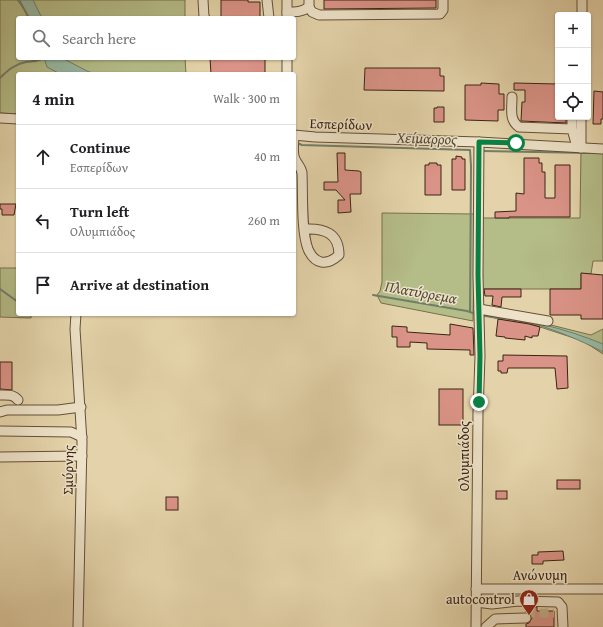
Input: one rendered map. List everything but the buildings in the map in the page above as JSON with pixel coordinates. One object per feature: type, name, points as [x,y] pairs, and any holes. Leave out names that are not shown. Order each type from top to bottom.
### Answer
[{"type":"street","points":[[203,0],[204,16]]},
{"type":"street","points":[[268,0],[269,16]]},
{"type":"street","points":[[287,0],[287,15],[304,11],[309,4]]},
{"type":"street","points":[[309,4],[312,12],[319,14],[440,14],[443,10],[443,0]]},
{"type":"street","points":[[582,0],[582,12]]},
{"type":"street","points":[[287,60],[287,72]]},
{"type":"street","points":[[512,97],[512,118],[514,124],[519,127],[572,129]]},
{"type":"street","points":[[0,118],[16,119]]},
{"type":"street","points":[[572,120],[572,129],[579,148]]},
{"type":"street","points":[[579,148],[581,120]]},
{"type":"street","name":"Εσπερίδων","points":[[296,135],[325,138],[479,142],[603,149]]},
{"type":"street","name":"Ολυμπιάδος","points":[[476,627],[480,356],[479,142]]},
{"type":"street","points":[[296,162],[302,170],[305,229]]},
{"type":"street","points":[[479,309],[548,321]]},
{"type":"street","name":"Σμύρνης","points":[[76,316],[75,329],[82,437],[78,627]]},
{"type":"street","points":[[0,395],[11,395],[18,400]]},
{"type":"street","points":[[0,412],[7,410],[58,410],[81,407]]},
{"type":"street","points":[[0,431],[71,432],[82,437]]},
{"type":"street","points":[[0,457],[82,456]]},
{"type":"street","name":"Ανώνυμη","points":[[476,589],[603,589]]},
{"type":"street","points":[[476,602],[492,604],[518,601],[556,602],[561,605],[558,615],[563,627]]},
{"type":"street","points":[[486,627],[495,619],[526,615]]},
{"type":"shaded area","points":[[0,0],[185,0],[185,16],[16,16],[16,60],[185,60],[186,72],[16,72],[16,114],[0,113]]},
{"type":"shaded area","points":[[17,0],[33,0],[41,16],[27,16],[25,10]]},
{"type":"shaded area","points":[[45,60],[66,60],[89,72],[56,72],[47,67]]},
{"type":"shaded area","points":[[581,151],[603,152],[603,261],[593,261],[591,274],[581,274],[581,289],[482,289],[482,218],[580,218]]},
{"type":"shaded area","points":[[382,213],[475,214],[473,321],[381,303],[377,295],[380,291],[382,282]]},
{"type":"shaded area","points":[[0,268],[16,268],[16,316],[31,316],[31,318],[0,317]]},
{"type":"shaded area","points":[[482,315],[523,318],[591,335],[603,329],[603,354],[583,341],[528,323],[507,321]]},
{"type":"shaded area","points":[[482,316],[513,319],[544,325],[574,333],[603,344],[603,352],[586,343],[531,323]]},
{"type":"waterway","points":[[19,0],[28,16]]},
{"type":"waterway","points":[[0,78],[18,64],[38,60]]},
{"type":"waterway","name":"Χείμαρρος","points":[[297,143],[302,145],[470,150],[470,312]]},
{"type":"waterway","points":[[482,151],[590,153]]},
{"type":"waterway","points":[[0,289],[16,301]]},
{"type":"waterway","name":"Πλατύρρεμα","points":[[373,295],[467,311],[476,314]]},
{"type":"waterway","name":"Πλατύρρεμα","points":[[482,315],[493,316]]},
{"type":"tunnel","points":[[526,613],[554,613]]},
{"type":"place","name":"autocontrol","points":[[529,616]]},
{"type":"route","points":[[479,402],[479,142],[516,143]]}]
